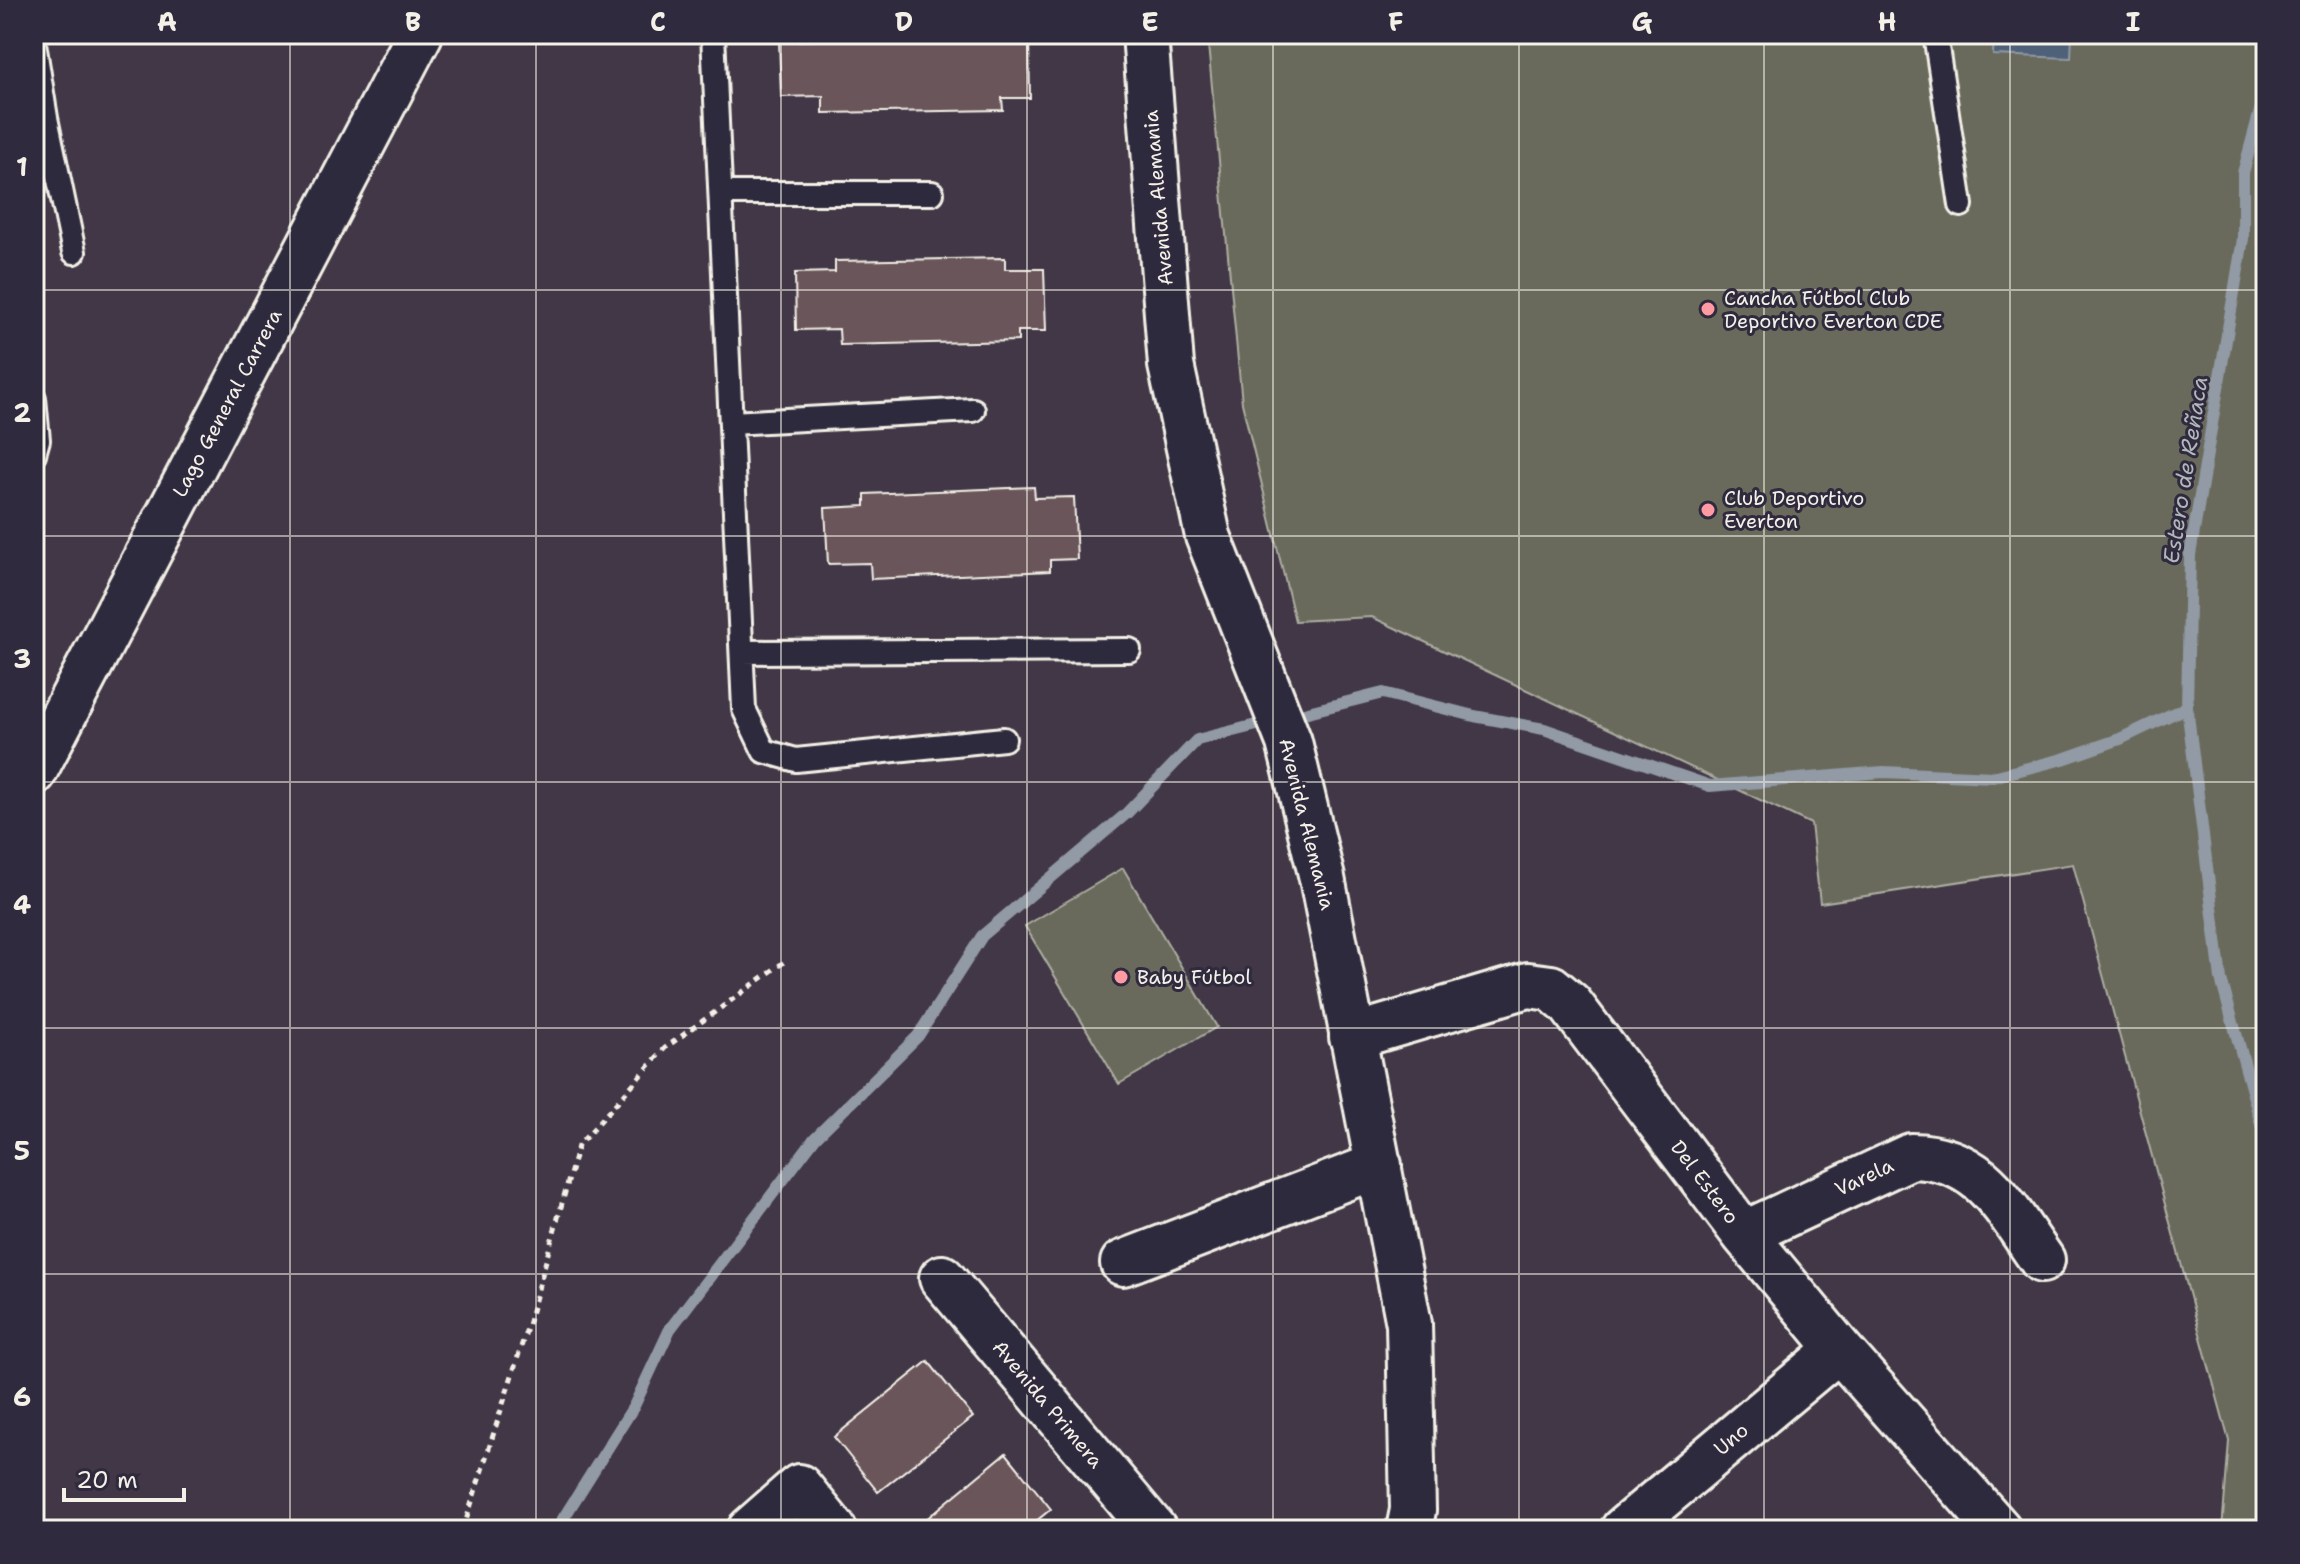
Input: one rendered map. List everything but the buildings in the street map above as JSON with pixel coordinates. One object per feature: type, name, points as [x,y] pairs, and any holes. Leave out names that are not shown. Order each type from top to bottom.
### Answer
[{"type":"street","name":"Lago General Carrera","points":[[34,772],[420,34]]},
{"type":"street","name":"Avenida Alemania","points":[[1145,34],[1171,365],[1182,423],[1208,536],[1289,742],[1322,878],[1409,1324],[1413,1466],[1413,1510],[1409,1530]]},
{"type":"street","name":"Del Estero","points":[[1352,1037],[1528,985],[1551,988],[1570,1004],[1744,1234],[1839,1349],[1999,1530]]},
{"type":"street","name":"Varela","points":[[1744,1234],[1911,1156],[1935,1156],[1958,1163],[1992,1192],[2042,1260]]},
{"type":"street","points":[[1123,1263],[1379,1165]]},
{"type":"street","name":"Avenida Primera","points":[[942,1278],[1154,1530]]},
{"type":"street","name":"Uno","points":[[1623,1530],[1839,1349]]},
{"type":"street","points":[[750,1530],[799,1487],[834,1530]]},
{"type":"lane","points":[[713,34],[744,709],[764,751],[796,760],[1004,739]]},
{"type":"lane","points":[[1935,34],[1961,205]]},
{"type":"lane","points":[[34,43],[40,119],[74,252]]},
{"type":"lane","points":[[721,193],[932,193]]},
{"type":"lane","points":[[34,398],[38,440],[34,454]]},
{"type":"lane","points":[[731,423],[973,410]]},
{"type":"lane","points":[[742,652],[1129,650]]},
{"type":"path","points":[[463,1530],[528,1325],[578,1146],[665,1048],[787,960]]},
{"type":"green space","name":"Club Deportivo Everton","points":[[1207,34],[2266,34],[2266,1530],[2222,1530],[2229,1441],[2073,864],[1820,903],[1811,824],[1372,617],[1295,621],[1242,403]]},
{"type":"green space","name":"Baby Fútbol","points":[[1123,868],[1217,1027],[1119,1084],[1025,926]]},
{"type":"water","points":[[1994,34],[2072,34],[2071,58],[1993,55]]},
{"type":"waterway","name":"Estero de Reñaca","points":[[2266,89],[2243,173],[2243,239],[2190,555],[2187,707],[2221,979],[2266,1142]]},
{"type":"waterway","points":[[556,1530],[634,1406],[670,1329],[815,1138],[918,1036],[982,936],[1126,814],[1197,740],[1383,693],[1474,716],[1544,729],[1710,786],[1883,772],[1993,777],[2063,759],[2120,739],[2187,707]]},
{"type":"place","name":"Cancha Fútbol Club Deportivo Everton CDE","points":[[1708,309]]},
{"type":"place","name":"Club Deportivo Everton","points":[[1708,510]]},
{"type":"place","name":"Baby Fútbol","points":[[1121,977]]}]
